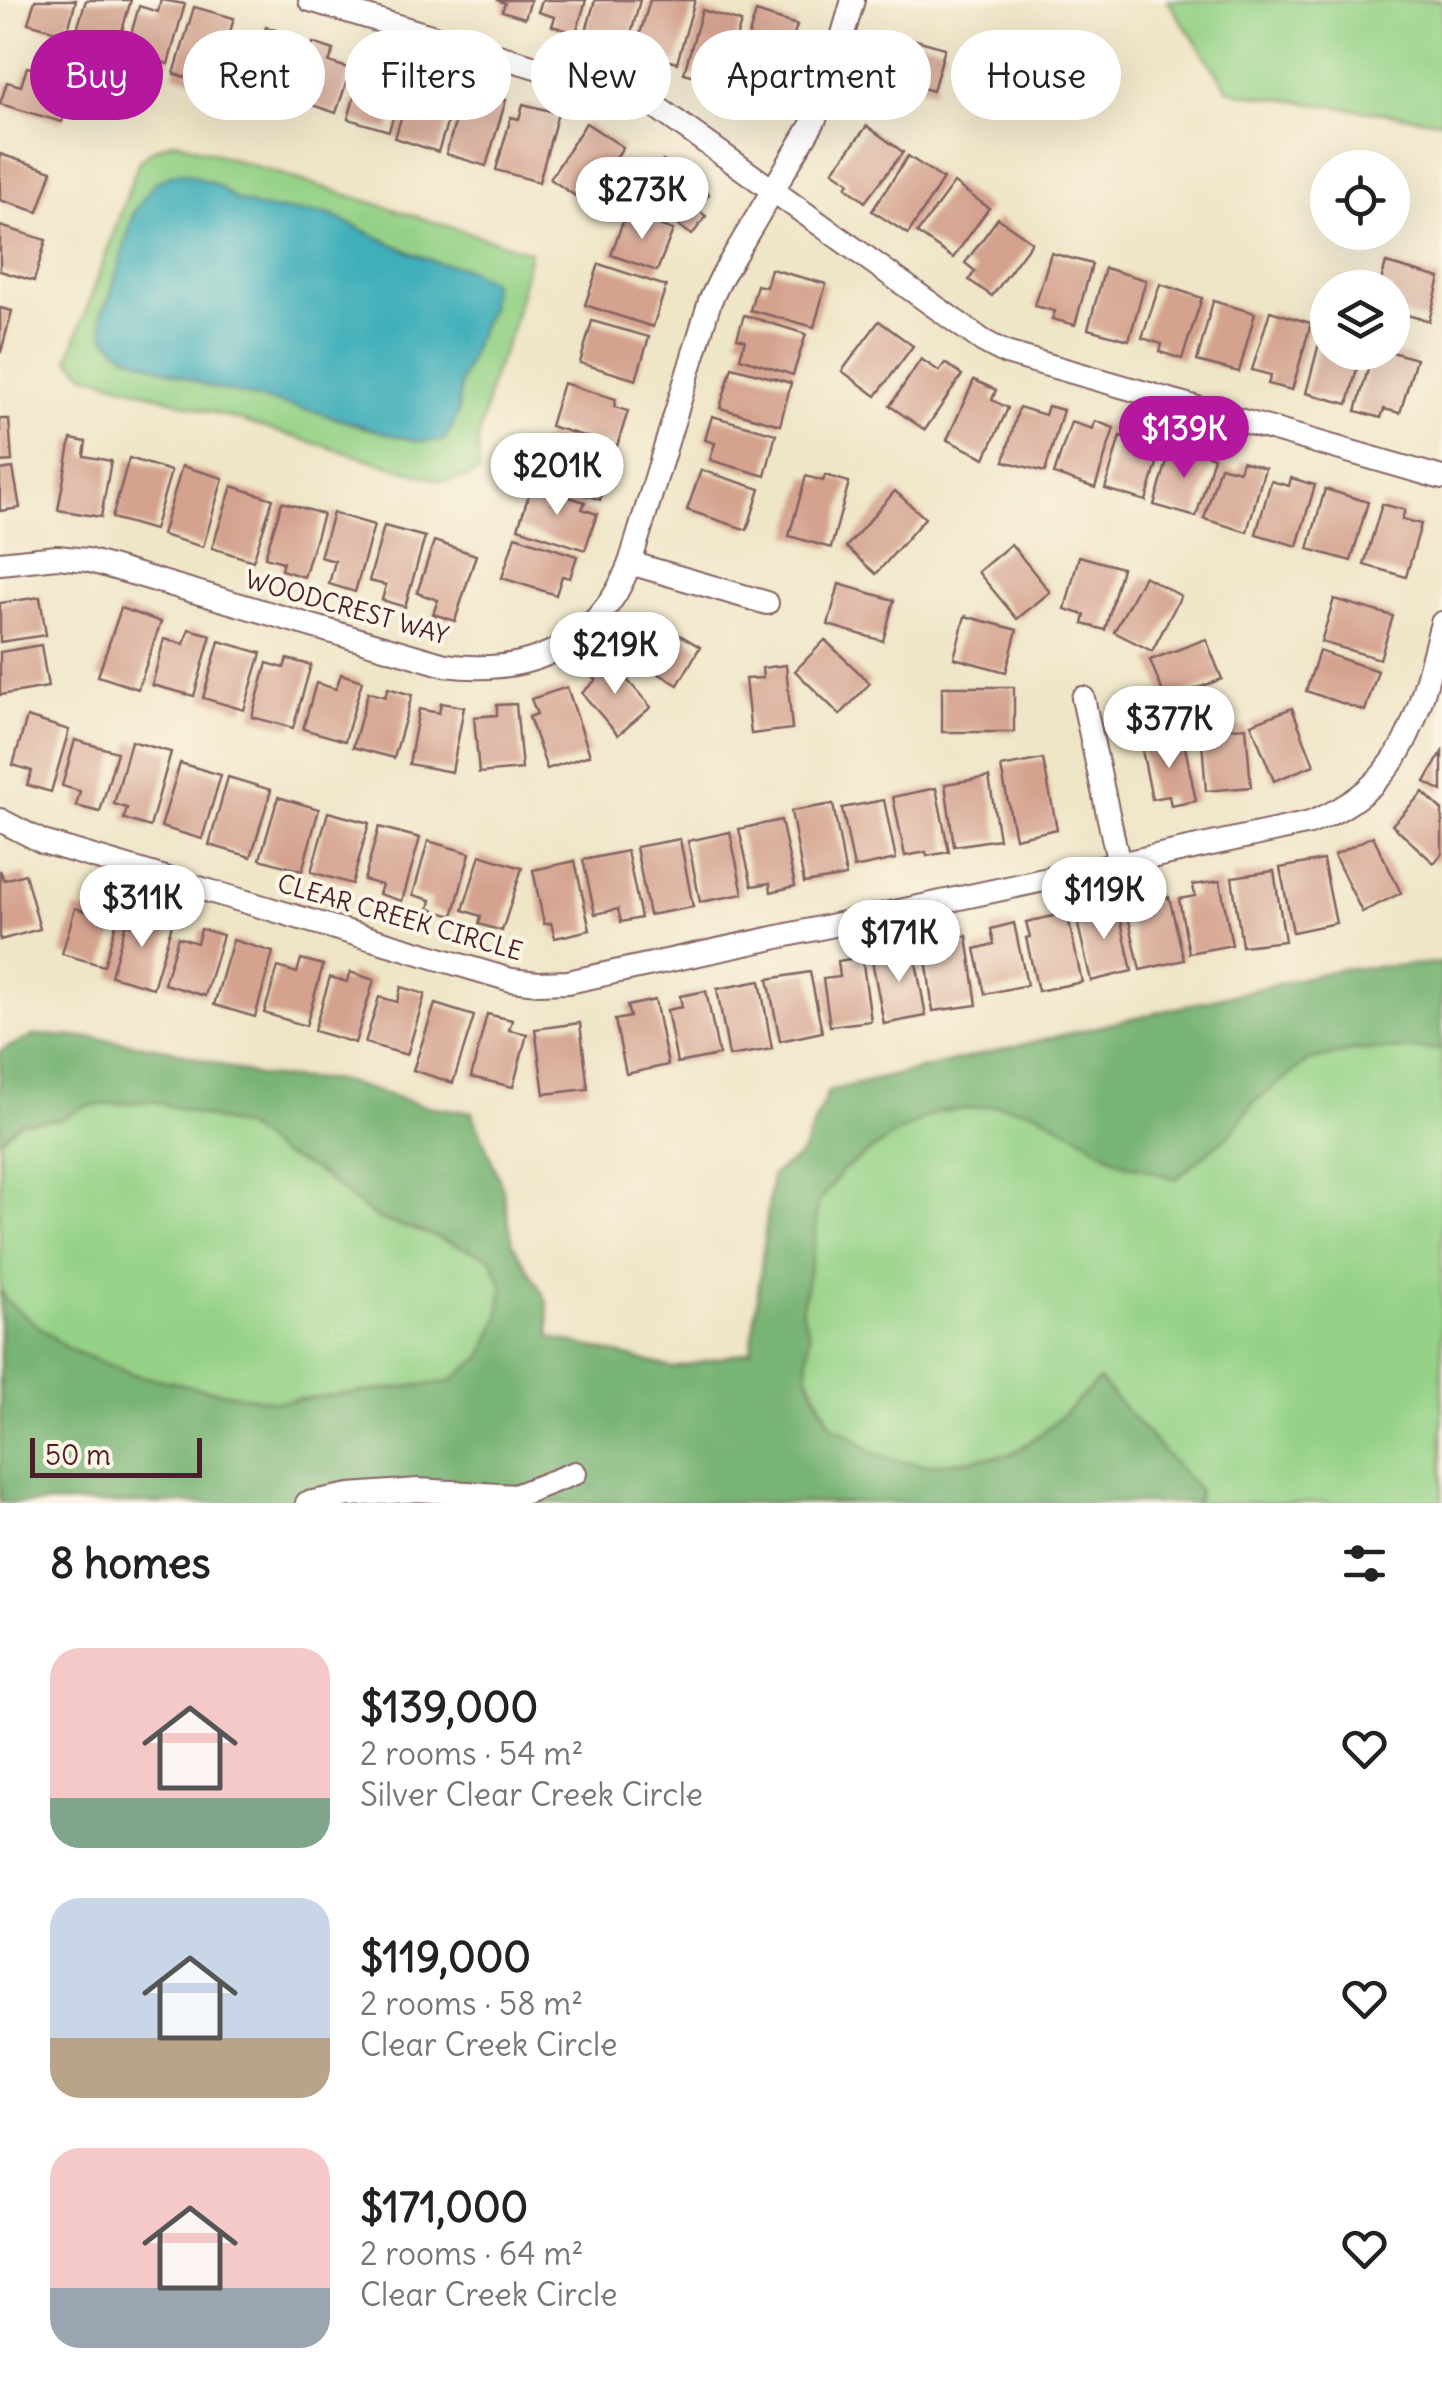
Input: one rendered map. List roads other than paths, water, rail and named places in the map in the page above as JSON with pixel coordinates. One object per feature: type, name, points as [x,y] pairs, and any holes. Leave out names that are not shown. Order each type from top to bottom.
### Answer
[{"type":"street","points":[[310,0],[624,93],[655,106],[983,341],[1006,353],[1442,478]]},
{"type":"street","name":"WOODCREST WAY","points":[[0,562],[56,557],[87,560],[445,664],[496,668],[526,662],[567,643],[594,622],[614,597],[630,564],[710,302],[814,121],[853,0]]},
{"type":"street","points":[[630,564],[767,603]]},
{"type":"street","name":"CLEAR CREEK CIRCLE","points":[[0,820],[43,842],[510,980],[568,982],[1119,865],[1310,823],[1334,814],[1376,784],[1394,762],[1432,697],[1442,623]]},
{"type":"street","points":[[1083,698],[1119,865]]},
{"type":"street","points":[[308,1503],[350,1495],[418,1490],[515,1496],[575,1473]]},
{"type":"water","points":[[185,173],[260,208],[328,214],[414,254],[462,267],[492,282],[490,309],[460,383],[458,412],[444,441],[395,436],[210,387],[124,354],[105,337],[101,314],[111,294],[134,212],[154,183]]}]
